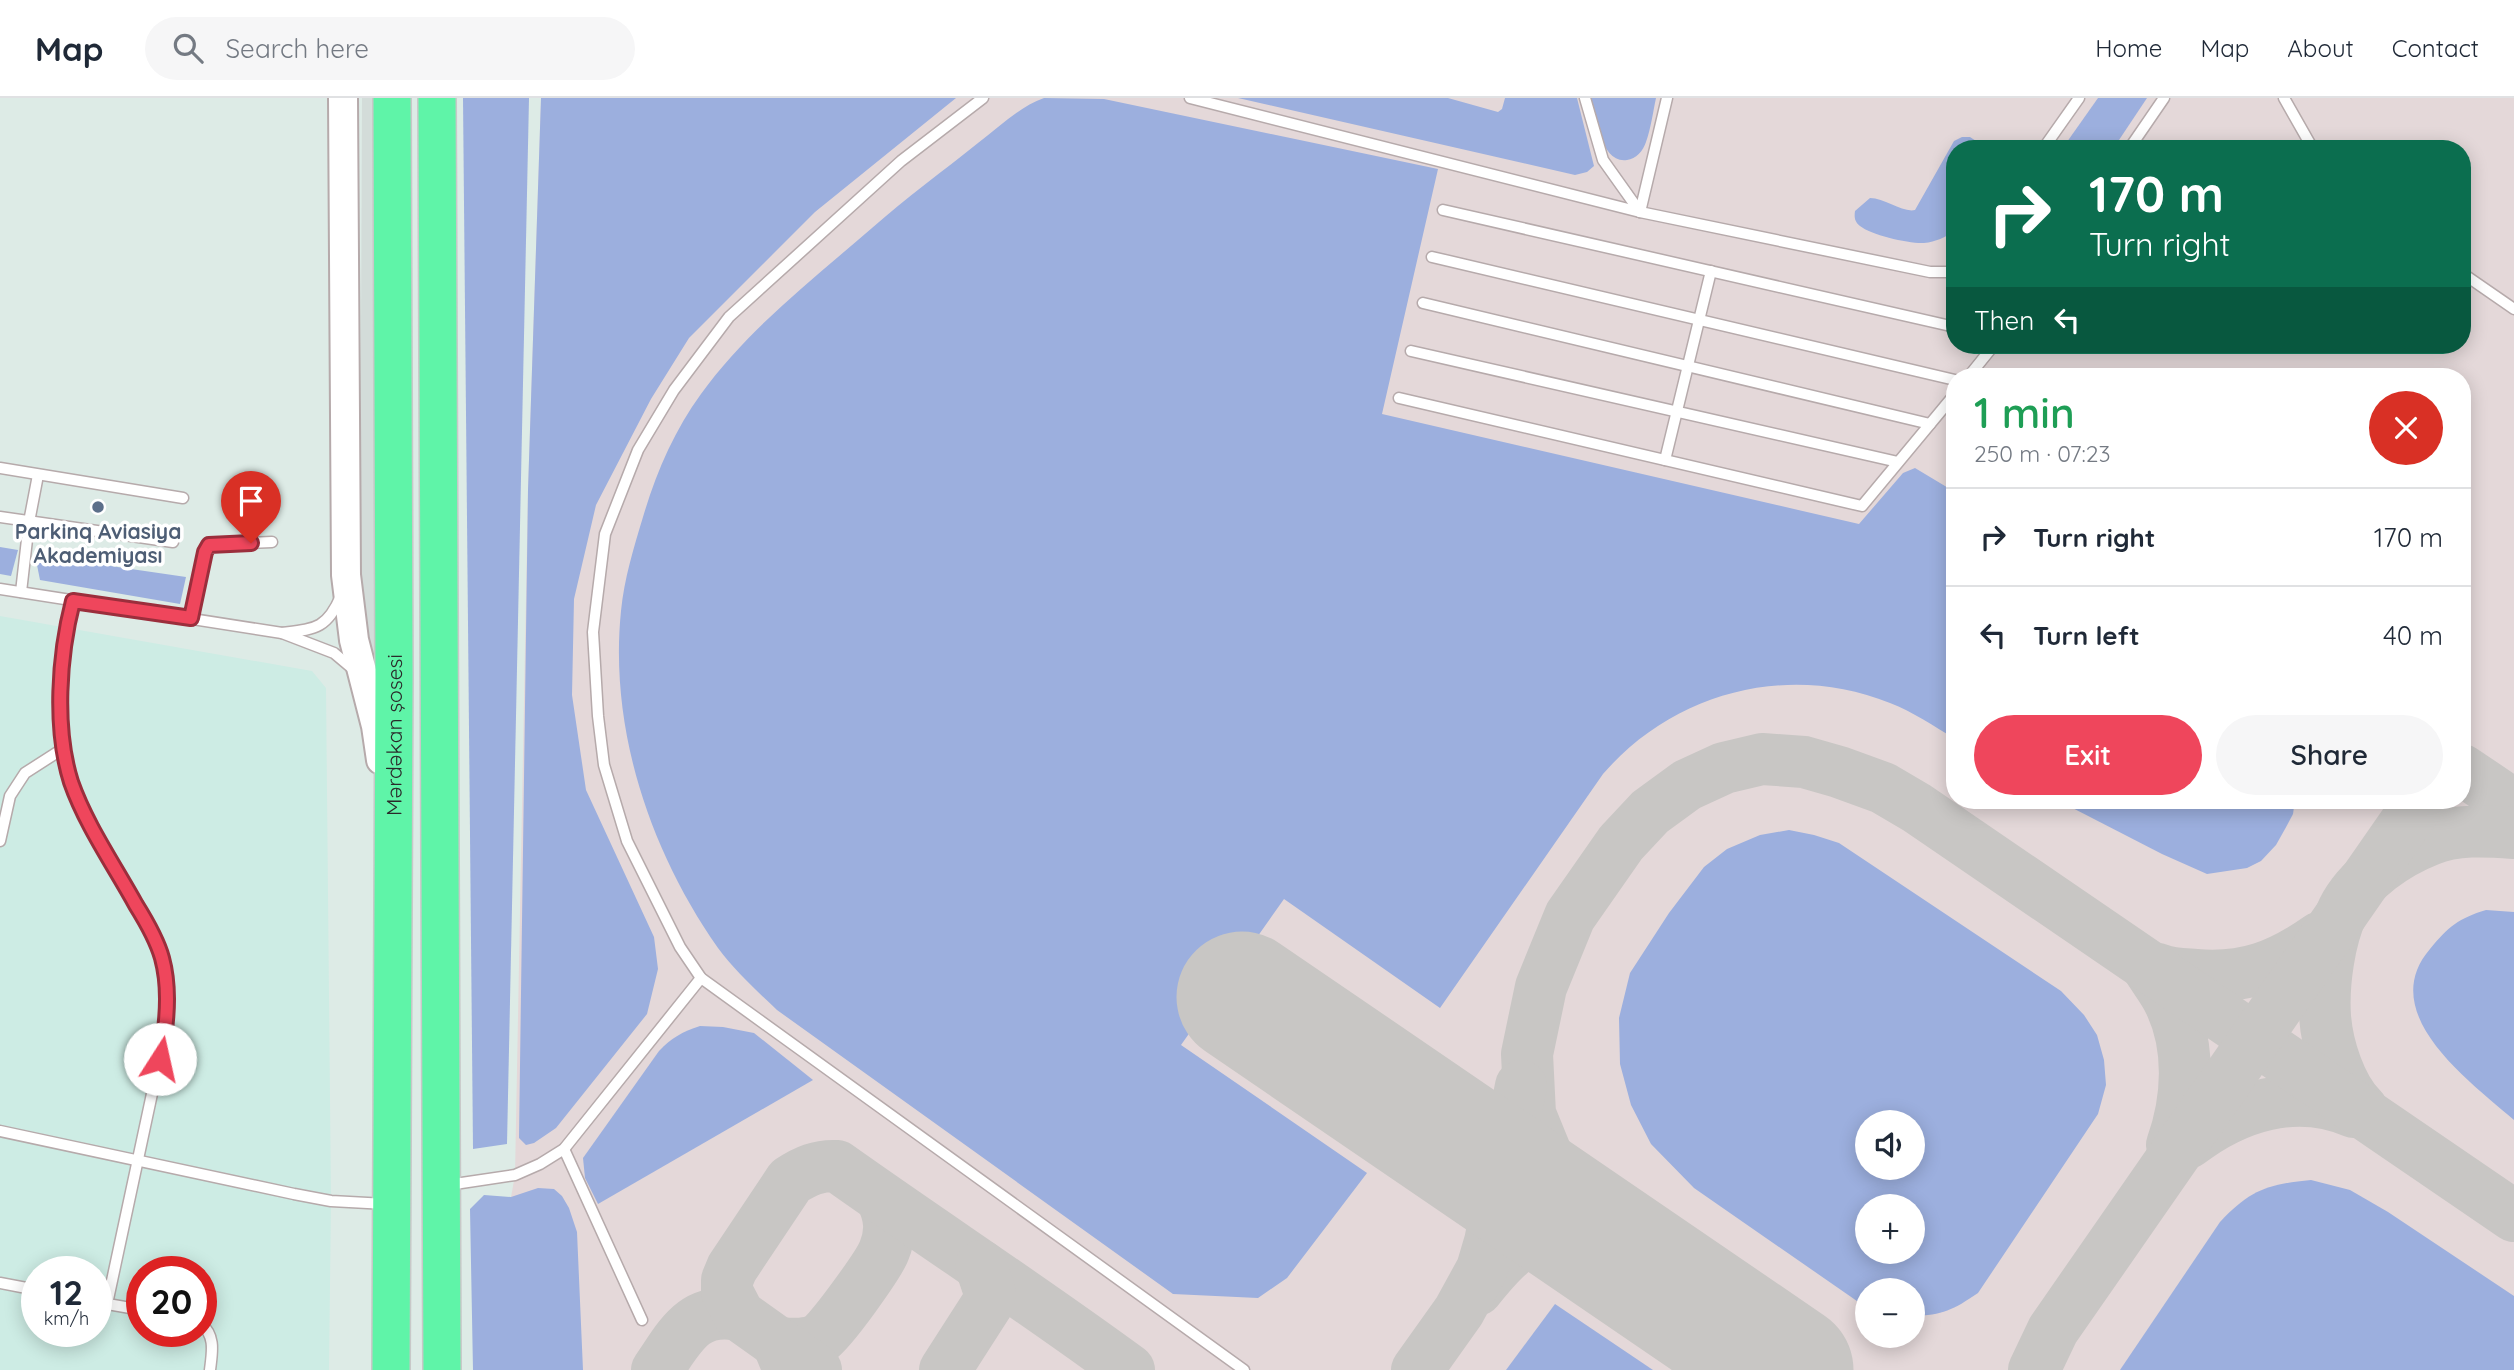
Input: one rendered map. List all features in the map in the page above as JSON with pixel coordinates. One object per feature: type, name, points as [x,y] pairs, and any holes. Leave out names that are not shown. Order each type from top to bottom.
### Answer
[{"type":"highway","name":"Mərdəkan şosesi","points":[[391,98],[394,662],[391,1370]]},
{"type":"highway","points":[[437,98],[442,1370]]},
{"type":"street","points":[[343,98],[346,575],[354,640],[379,742],[392,888]]},
{"type":"lane","points":[[983,98],[901,161],[729,317],[674,390],[638,450],[605,534],[593,632],[604,765],[627,841],[680,947],[701,978],[1244,1370]]},
{"type":"lane","points":[[1190,98],[1640,212],[1930,272],[1946,272]]},
{"type":"lane","points":[[1585,98],[1603,160],[1640,212]]},
{"type":"lane","points":[[1640,212],[1667,98]]},
{"type":"lane","points":[[2049,140],[2079,98]]},
{"type":"lane","points":[[2135,140],[2164,98]]},
{"type":"lane","points":[[2284,98],[2308,140]]},
{"type":"lane","points":[[1443,210],[1946,325]]},
{"type":"lane","points":[[1432,257],[1946,378]]},
{"type":"lane","points":[[1665,460],[1711,271]]},
{"type":"lane","points":[[2471,280],[2514,309]]},
{"type":"lane","points":[[1423,303],[1930,424]]},
{"type":"lane","points":[[1411,351],[1898,462]]},
{"type":"lane","points":[[1975,368],[1987,354]]},
{"type":"lane","points":[[1399,398],[1861,506],[1946,405]]},
{"type":"lane","points":[[0,468],[183,498]]},
{"type":"lane","points":[[21,592],[29,522],[38,475]]},
{"type":"lane","points":[[0,517],[173,542]]},
{"type":"lane","points":[[191,618],[205,552],[209,545],[272,542]]},
{"type":"lane","points":[[282,633],[310,630],[330,618],[342,594],[346,575]]},
{"type":"lane","points":[[0,589],[282,633],[321,647],[345,661],[366,688]]},
{"type":"lane","points":[[73,601],[66,629],[61,679],[64,748],[72,782],[95,834],[148,925],[162,957],[167,995],[165,1033],[138,1161],[112,1264]]},
{"type":"lane","points":[[0,841],[10,796],[25,773],[64,748]]},
{"type":"lane","points":[[440,1185],[515,1175],[564,1149],[701,978]]},
{"type":"lane","points":[[0,1131],[331,1201],[390,1204]]},
{"type":"lane","points":[[564,1149],[642,1320]]},
{"type":"lane","points":[[0,1283],[21,1287]]},
{"type":"lane","points":[[210,1370],[212,1347]]},
{"type":"shaded area","points":[[362,98],[377,98],[376,696],[364,656],[360,578]]},
{"type":"shaded area","points":[[463,98],[529,98],[507,1144],[473,1149]]},
{"type":"shaded area","points":[[541,98],[2514,98],[2514,1370],[519,1370],[511,1197],[515,1175],[528,490]]},
{"type":"shaded area","points":[[541,98],[956,98],[815,212],[689,338],[651,399],[596,505],[574,599],[572,695],[586,790],[654,937],[658,969],[647,1014],[556,1128],[534,1143],[526,1145],[519,1138],[528,490]]},
{"type":"shaded area","points":[[1044,98],[1104,99],[1438,169],[1382,414],[1859,524],[1903,473],[1915,468],[1946,487],[1946,734],[1890,703],[1851,691],[1812,685],[1773,686],[1735,692],[1698,705],[1663,723],[1632,746],[1603,774],[1440,1008],[1284,899],[1181,1045],[1367,1173],[1287,1278],[1258,1298],[1173,1294],[777,1010],[718,948],[694,911],[654,830],[628,744],[619,655],[624,587],[654,484],[674,438],[691,408],[739,348],[804,286],[898,206],[1026,107]]},
{"type":"shaded area","points":[[1238,98],[1448,98],[1498,112],[1502,109],[1505,98],[1577,98],[1594,166],[1587,172],[1575,175]]},
{"type":"shaded area","points":[[1590,98],[1656,98],[1646,142],[1636,156],[1627,160],[1611,155],[1597,127]]},
{"type":"shaded area","points":[[2098,98],[2147,98],[2119,140],[2068,140]]},
{"type":"shaded area","points":[[1970,137],[1974,140],[1956,140]]},
{"type":"shaded area","points":[[1946,155],[1946,236],[1918,243],[1900,240],[1865,229],[1855,218],[1855,211],[1870,198],[1915,210]]},
{"type":"shaded area","points":[[0,547],[18,550],[11,576],[0,574]]},
{"type":"shaded area","points":[[35,555],[186,577],[180,604],[40,580]]},
{"type":"shaded area","points":[[0,616],[312,671],[326,688],[331,1201],[329,1370],[0,1370]]},
{"type":"shaded area","points":[[2074,809],[2294,809],[2276,845],[2261,861],[2247,868],[2207,874]]},
{"type":"shaded area","points":[[1789,830],[1839,843],[2061,991],[2084,1015],[2097,1035],[2104,1060],[2106,1085],[2098,1114],[1978,1293],[1962,1304],[1925,1315],[1925,1278],[1855,1278],[1855,1300],[1694,1188],[1651,1144],[1631,1105],[1620,1064],[1619,1018],[1630,973],[1669,913],[1704,867],[1727,849],[1760,835]]},
{"type":"shaded area","points":[[2486,910],[2514,912],[2514,1120],[2474,1086],[2434,1044],[2421,1021],[2414,997],[2416,973],[2430,949],[2455,924]]},
{"type":"shaded area","points":[[700,1026],[754,1033],[813,1080],[598,1204],[585,1178],[583,1158],[659,1051],[677,1036]]},
{"type":"shaded area","points":[[2311,1180],[2350,1190],[2388,1212],[2514,1296],[2514,1370],[2120,1370],[2220,1222],[2231,1211],[2261,1190]]},
{"type":"shaded area","points":[[538,1188],[554,1189],[562,1196],[577,1232],[583,1370],[473,1370],[470,1209],[484,1195],[511,1197]]},
{"type":"shaded area","points":[[1555,1304],[1653,1370],[1506,1370]]},
{"type":"taxiway","points":[[1587,1234],[1550,1163],[1530,1114],[1527,1054],[1541,987],[1570,916],[1621,843],[1650,812],[1687,785],[1724,768],[1762,759],[1804,762],[1839,772],[1883,788],[1917,808],[2514,1216]]},
{"type":"taxiway","points":[[2471,776],[2514,805]]},
{"type":"taxiway","points":[[2034,1370],[2053,1330],[2415,809]]},
{"type":"taxiway","points":[[2362,1109],[2341,1078],[2329,1040],[2325,1016],[2328,962],[2343,910],[2369,877],[2416,845],[2439,836],[2460,832],[2514,833]]},
{"type":"taxiway","points":[[2158,969],[2177,974],[2214,976],[2246,972],[2275,963],[2319,938]]},
{"type":"taxiway","points":[[2147,966],[2170,1003],[2177,1020],[2184,1055],[2184,1092],[2172,1145]]},
{"type":"taxiway","points":[[1417,1370],[1459,1311],[1482,1269],[1490,1242],[1521,1086]]},
{"type":"taxiway","points":[[2188,1143],[2226,1119],[2267,1104],[2310,1101],[2354,1112]]},
{"type":"taxiway","points":[[816,1370],[739,1315],[727,1292],[727,1280],[732,1268],[790,1181],[812,1169],[830,1166],[837,1166],[1129,1370]]},
{"type":"taxiway","points":[[785,1360],[778,1343],[805,1343],[820,1338],[844,1310],[880,1258],[887,1244],[889,1231],[887,1212],[882,1199]]},
{"type":"taxiway","points":[[1477,1290],[1501,1262],[1530,1240],[1558,1231],[1587,1234]]},
{"type":"taxiway","points":[[945,1370],[988,1303],[990,1293],[981,1266]]},
{"type":"taxiway","points":[[657,1370],[681,1336],[699,1320],[723,1313],[739,1315]]},
{"type":"runway","points":[[1242,997],[1788,1370]]},
{"type":"place","name":"Parkinq Aviasiya Akademiyası","points":[[98,507]]},
{"type":"route","points":[[160,1059],[165,1033],[167,995],[162,957],[148,925],[95,834],[72,782],[64,748],[61,679],[66,629],[73,601],[191,618],[205,552],[209,545],[251,543]]}]
